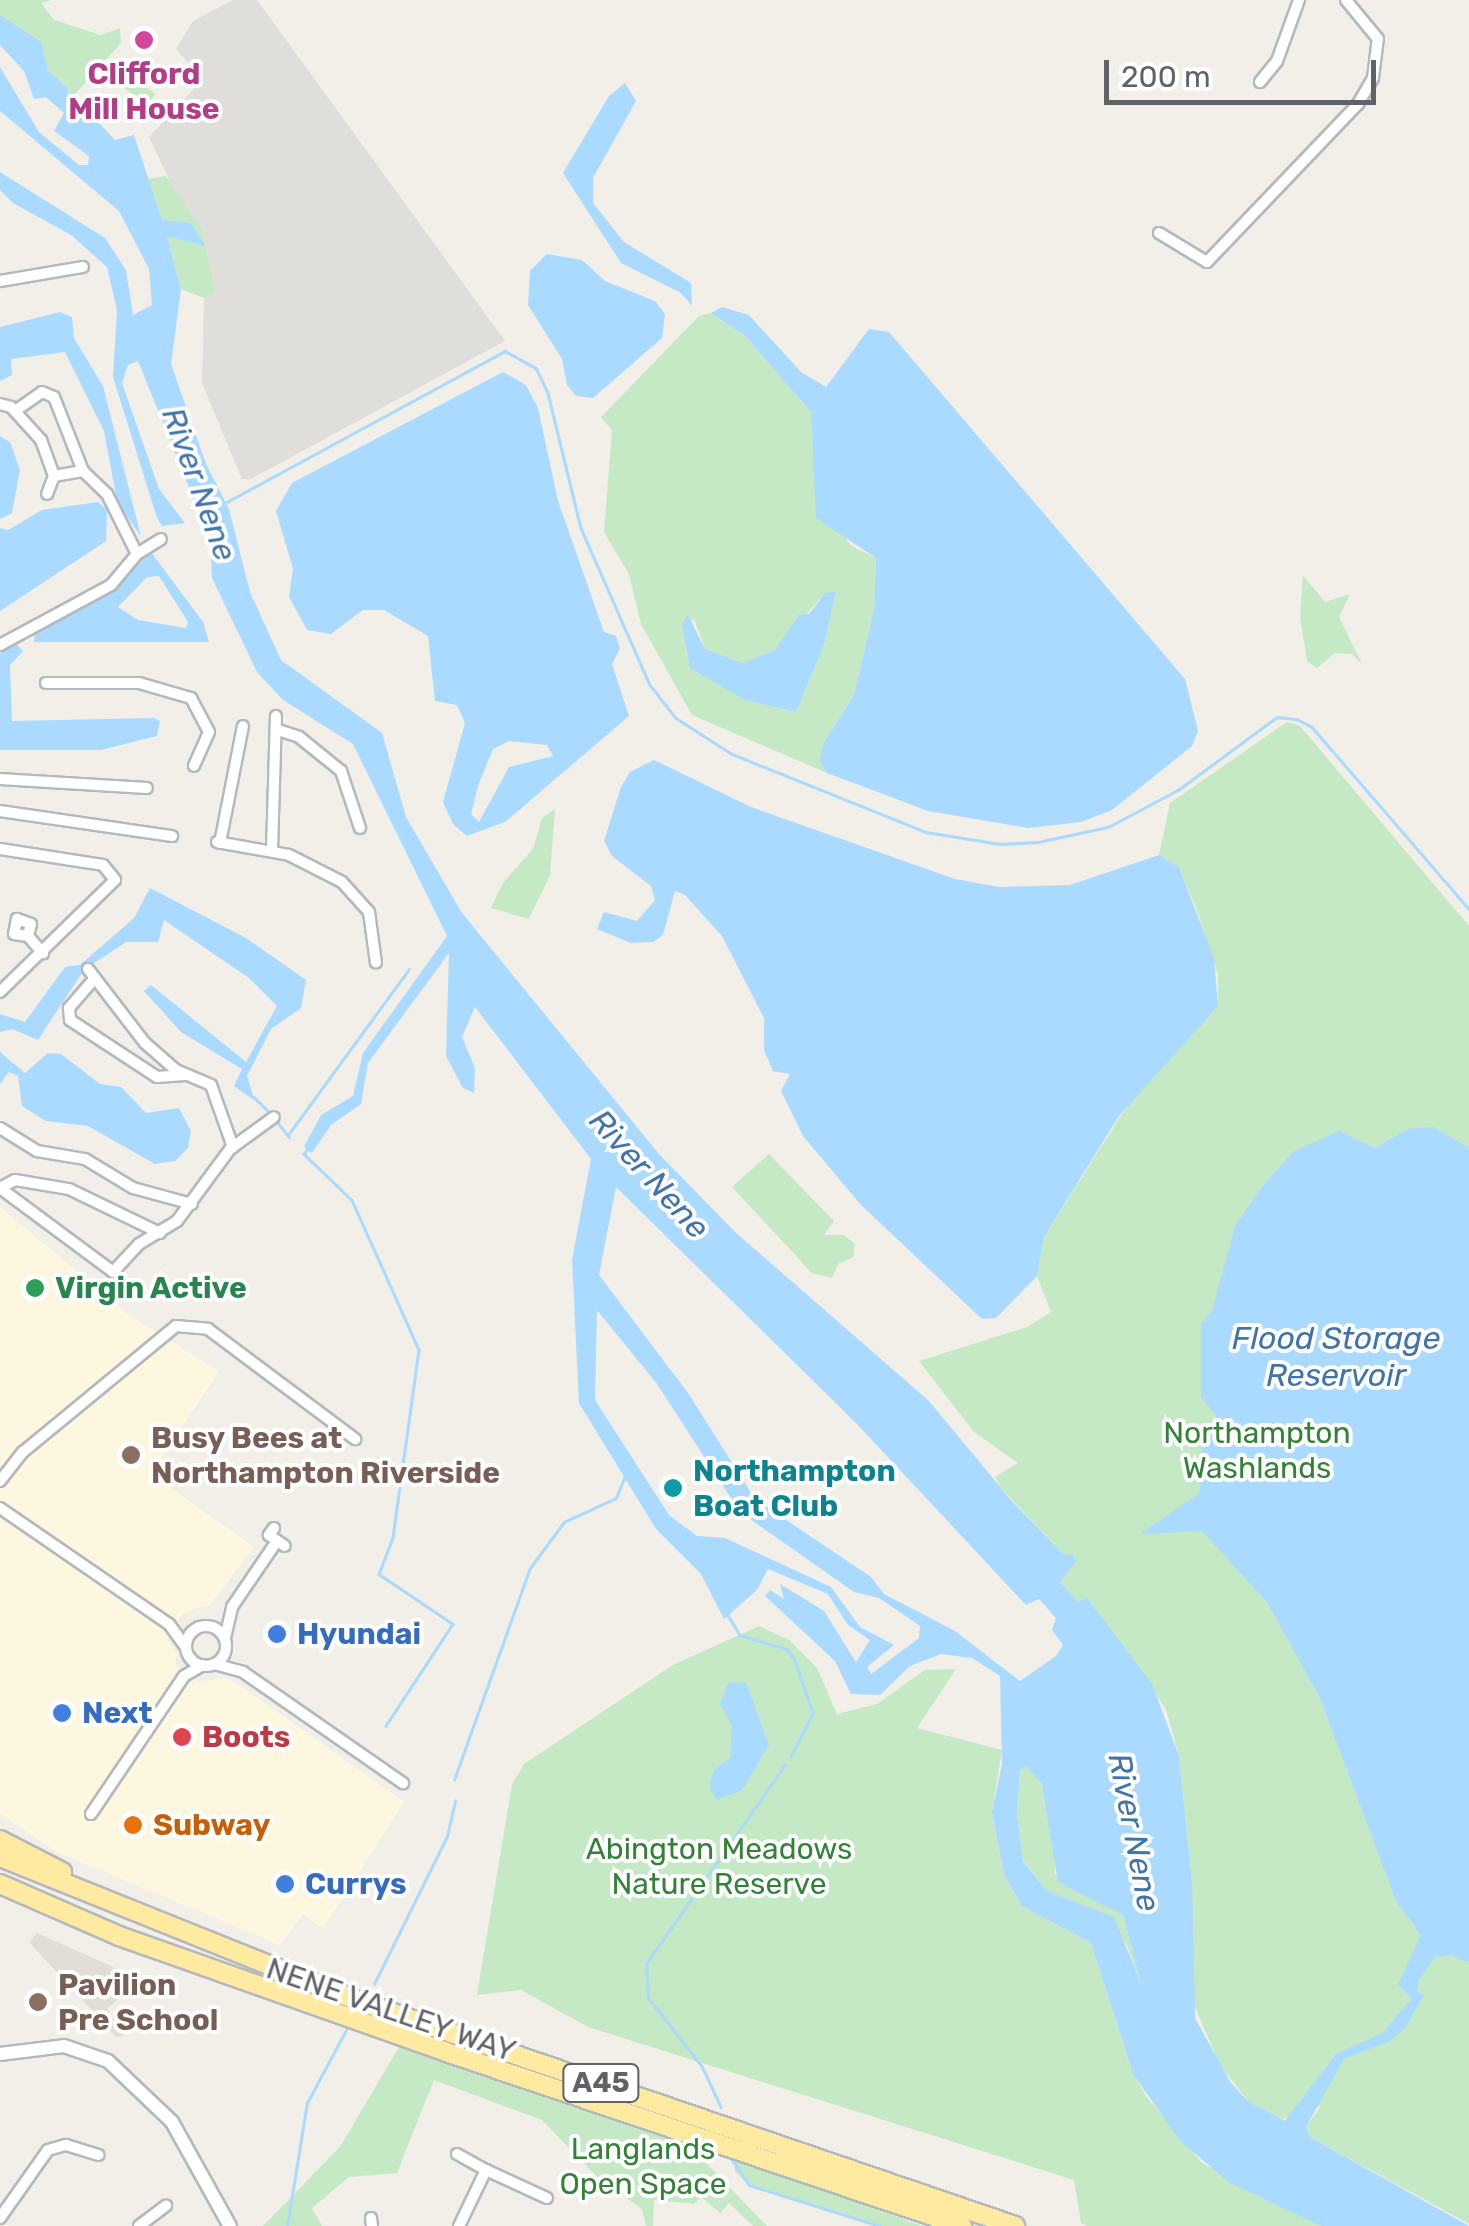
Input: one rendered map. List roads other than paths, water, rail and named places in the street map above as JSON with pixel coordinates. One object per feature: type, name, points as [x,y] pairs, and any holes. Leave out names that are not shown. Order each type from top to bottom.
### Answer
[{"type":"highway","points":[[0,1840],[188,1938]]},
{"type":"highway","name":"NENE VALLEY WAY","points":[[0,1857],[188,1938],[1014,2226]]},
{"type":"highway","name":"NENE VALLEY WAY","points":[[0,1884],[119,1936],[962,2226]]},
{"type":"highway","points":[[0,1896],[119,1936]]},
{"type":"street","points":[[1260,82],[1277,61],[1299,0]]},
{"type":"street","points":[[1160,233],[1207,262],[1358,104],[1373,78],[1378,40],[1346,0]]},
{"type":"street","points":[[0,281],[84,267]]},
{"type":"street","points":[[15,411],[42,392],[54,396],[83,470],[107,494],[137,554]]},
{"type":"street","points":[[0,404],[15,411],[41,440],[54,476],[46,494]]},
{"type":"street","points":[[54,476],[83,470]]},
{"type":"street","points":[[0,645],[111,585],[137,554],[161,539]]},
{"type":"street","points":[[46,683],[140,682],[191,698],[210,732],[194,766]]},
{"type":"street","points":[[272,850],[276,716]]},
{"type":"street","points":[[243,726],[218,842],[272,850],[320,868],[364,904],[374,924],[376,963]]},
{"type":"street","points":[[278,730],[299,737],[341,771],[360,828]]},
{"type":"street","points":[[0,779],[147,788]]},
{"type":"street","points":[[0,811],[172,836]]},
{"type":"street","points":[[0,850],[103,865],[115,876],[113,886],[0,992]]},
{"type":"street","points":[[28,936],[43,952]]},
{"type":"street","points":[[185,1075],[157,1077],[70,1020],[69,1008],[91,973],[126,1023],[185,1075],[210,1085],[233,1147]]},
{"type":"street","points":[[161,1233],[68,1189],[15,1180],[0,1188],[113,1272],[139,1244],[161,1233],[192,1204],[233,1147],[274,1117]]},
{"type":"street","points":[[0,1128],[37,1152],[85,1159],[133,1188],[192,1204]]},
{"type":"street","points":[[0,1481],[23,1452],[176,1326],[208,1328],[355,1439]]},
{"type":"street","points":[[0,1508],[168,1624],[187,1651],[209,1664],[243,1672],[403,1783]]},
{"type":"street","points":[[91,1814],[184,1676],[187,1651],[200,1627],[232,1607],[281,1544],[269,1535],[274,1528]]},
{"type":"street","points":[[184,1676],[209,1664],[225,1644],[232,1607]]},
{"type":"street","points":[[168,1624],[200,1627],[225,1644],[243,1672]]},
{"type":"street","points":[[0,2054],[64,2046],[92,2053],[123,2072],[172,2122],[230,2226]]},
{"type":"street","points":[[0,2218],[48,2150],[66,2145],[101,2154]]},
{"type":"street","points":[[457,2154],[539,2198]]},
{"type":"street","points":[[459,2226],[486,2170]]},
{"type":"street","points":[[140,2226],[161,2209],[163,2226]]},
{"type":"water","points":[[0,15],[41,42],[48,70],[67,88],[69,102],[81,104],[115,140],[134,135],[162,220],[191,223],[205,246],[167,236],[181,289],[171,364],[206,464],[229,509],[250,592],[281,660],[382,733],[406,817],[462,913],[659,1154],[734,1231],[929,1401],[1011,1500],[1064,1555],[1072,1554],[1076,1562],[1060,1582],[1078,1602],[1087,1598],[1152,1684],[1179,1756],[1192,1881],[1195,2018],[1231,2083],[1248,2101],[1285,2121],[1336,2054],[1383,2033],[1412,1998],[1398,1985],[1421,1935],[1396,1901],[1320,1698],[1267,1602],[1202,1531],[1140,1534],[1200,1493],[1202,1445],[1219,1420],[1201,1397],[1201,1323],[1212,1311],[1235,1226],[1261,1188],[1293,1152],[1339,1131],[1375,1148],[1408,1129],[1433,1127],[1469,1148],[1469,1963],[1451,1955],[1435,1957],[1419,1980],[1417,1991],[1424,1995],[1405,2028],[1390,2041],[1344,2059],[1306,2127],[1310,2137],[1469,2226],[1321,2226],[1230,2183],[1181,2142],[1133,2074],[1091,1943],[1022,1906],[1004,1875],[992,1812],[1002,1764],[1000,1676],[972,1658],[941,1654],[910,1666],[880,1695],[851,1694],[835,1661],[765,1596],[770,1590],[784,1599],[780,1584],[824,1611],[856,1662],[870,1640],[848,1625],[828,1594],[768,1569],[757,1590],[724,1619],[701,1574],[656,1529],[579,1403],[572,1260],[591,1159],[475,1007],[462,1037],[475,1068],[474,1093],[463,1088],[446,1056],[449,953],[368,1063],[361,1104],[331,1125],[312,1153],[304,1147],[321,1115],[353,1096],[363,1053],[447,936],[353,744],[283,700],[257,672],[212,578],[210,539],[138,361],[128,365],[122,383],[159,489],[185,523],[162,526],[157,518],[113,377],[117,310],[107,267],[71,235],[13,203],[0,190],[0,172],[105,238],[126,270],[133,315],[152,305],[149,269],[119,211],[0,111],[0,67],[39,132],[79,165],[88,165],[89,156],[54,131],[64,113],[46,97],[34,99],[24,71],[0,45]],"holes":[[[616,1187],[856,1423],[1026,1605],[1039,1599],[1056,1618],[1052,1630],[1063,1645],[1056,1656],[1020,1681],[955,1631],[884,1594],[871,1577],[755,1499],[688,1393],[599,1275]],[[597,1310],[657,1384],[740,1512],[854,1592],[879,1598],[920,1626],[919,1638],[871,1674],[867,1667],[894,1645],[860,1627],[831,1587],[725,1538],[697,1536],[669,1515],[595,1400]],[[1026,1766],[1042,1784],[1058,1882],[1123,1915],[1140,1981],[1114,1917],[1047,1891],[1023,1861],[1017,1814],[1020,1771]]]},
{"type":"water","points":[[625,83],[636,101],[593,178],[593,203],[624,242],[691,283],[692,306],[681,293],[621,263],[563,173],[609,96]]},
{"type":"water","points":[[547,254],[582,260],[605,281],[655,301],[665,314],[662,338],[593,398],[576,396],[567,385],[562,359],[528,305],[530,271]]},
{"type":"water","points":[[722,307],[749,315],[801,372],[826,387],[869,329],[889,332],[1185,679],[1198,731],[1192,746],[1112,810],[1081,822],[1028,828],[928,811],[827,773],[819,760],[823,744],[854,695],[874,609],[876,558],[816,518],[811,412],[745,336],[711,313]]},
{"type":"water","points":[[60,312],[72,317],[74,338],[103,386],[141,537],[117,501],[104,431],[65,352],[11,359],[12,375],[0,381],[0,327]]},
{"type":"water","points":[[503,372],[526,385],[538,408],[558,501],[604,632],[616,636],[620,649],[612,664],[629,716],[505,822],[467,836],[453,824],[443,802],[465,723],[457,705],[435,701],[428,636],[384,610],[363,610],[331,634],[307,630],[289,597],[293,569],[276,511],[292,483]],"holes":[[[509,741],[547,745],[553,756],[509,767],[479,822],[471,814],[493,749]]]},
{"type":"water","points":[[0,436],[10,442],[20,470],[12,513],[0,519]]},
{"type":"water","points":[[98,502],[107,510],[106,541],[0,611],[0,528],[8,530],[42,510]]},
{"type":"water","points":[[151,552],[203,622],[209,642],[34,642],[35,631],[112,590]],"holes":[[[159,576],[188,622],[186,628],[138,620],[118,607],[147,577]]]},
{"type":"water","points":[[836,592],[824,645],[796,712],[745,700],[690,668],[682,624],[688,615],[705,649],[742,663],[775,650],[799,615],[809,614],[825,593]]},
{"type":"water","points":[[15,643],[23,651],[10,665],[12,721],[154,718],[160,721],[157,736],[101,750],[0,750],[0,653]]},
{"type":"water","points":[[654,760],[751,807],[955,879],[999,887],[1070,885],[1159,855],[1179,867],[1214,958],[1218,1006],[1119,1116],[1044,1237],[1037,1276],[996,1318],[982,1319],[861,1205],[803,1136],[781,1091],[790,1074],[773,1071],[764,1050],[764,1018],[722,936],[685,895],[675,891],[663,935],[653,942],[631,943],[597,929],[604,912],[637,921],[655,900],[651,886],[612,856],[604,841],[621,787],[630,772]]},
{"type":"water","points":[[150,888],[246,938],[306,980],[301,1008],[271,1029],[247,1076],[255,1101],[234,1086],[242,1069],[181,1032],[144,991],[151,985],[246,1062],[277,1006],[249,978],[164,920],[158,942],[126,942],[84,970],[38,1040],[12,1029],[0,1032],[0,1014],[25,1022],[65,967],[80,965],[134,918]]},
{"type":"water","points":[[0,1052],[25,1073],[48,1053],[61,1054],[100,1084],[121,1087],[146,1113],[179,1108],[191,1131],[188,1148],[175,1161],[155,1164],[88,1126],[46,1121],[22,1106],[18,1076],[9,1072],[0,1084]]},
{"type":"water","points":[[729,1682],[746,1683],[769,1745],[742,1790],[717,1800],[709,1787],[714,1770],[730,1758],[732,1726],[720,1703]]},
{"type":"waterway","name":"River Nene","points":[[223,504],[505,351],[536,368],[548,393],[581,528],[650,685],[676,718],[732,754],[926,832],[1000,844],[1038,842],[1108,827],[1178,790],[1277,717],[1297,719],[1312,727],[1469,909]]},
{"type":"waterway","points":[[288,1135],[409,969]]},
{"type":"waterway","points":[[254,1097],[270,1113]]},
{"type":"waterway","points":[[275,1119],[289,1137]]},
{"type":"waterway","points":[[309,1148],[304,1154],[352,1200],[419,1350],[393,1538],[379,1574],[453,1624],[386,1726]]},
{"type":"waterway","points":[[454,1780],[530,1568],[564,1522],[616,1498],[626,1473]]},
{"type":"waterway","points":[[728,1615],[740,1635],[787,1649],[794,1658],[813,1713],[791,1757]]},
{"type":"waterway","points":[[721,2108],[702,2067],[648,1998],[646,1964],[785,1765]]},
{"type":"waterway","points":[[374,1984],[447,1836],[455,1801]]},
{"type":"waterway","points":[[287,2226],[307,2103],[347,2028]]},
{"type":"waterway","points":[[731,2158],[749,2185],[880,2226]]},
{"type":"place","name":"Clifford Mill House","points":[[144,40]]},
{"type":"place","name":"Virgin Active","points":[[35,1288]]},
{"type":"place","name":"Busy Bees at Northampton Riverside","points":[[131,1455]]},
{"type":"place","name":"Northampton Boat Club","points":[[673,1488]]},
{"type":"place","name":"Hyundai","points":[[277,1634]]},
{"type":"place","name":"Next","points":[[62,1713]]},
{"type":"place","name":"Boots","points":[[182,1737]]},
{"type":"place","name":"Subway","points":[[133,1825]]},
{"type":"place","name":"Currys","points":[[285,1884]]},
{"type":"place","name":"Pavilion Pre School","points":[[38,2002]]},
{"type":"water label","name":"Flood Storage Reservoir","points":[[1336,1358]]},
{"type":"park label","name":"Northampton Washlands","points":[[1257,1450]]},
{"type":"park label","name":"Abington Meadows Nature Reserve","points":[[719,1866]]},
{"type":"park label","name":"Langlands Open Space","points":[[643,2166]]}]
